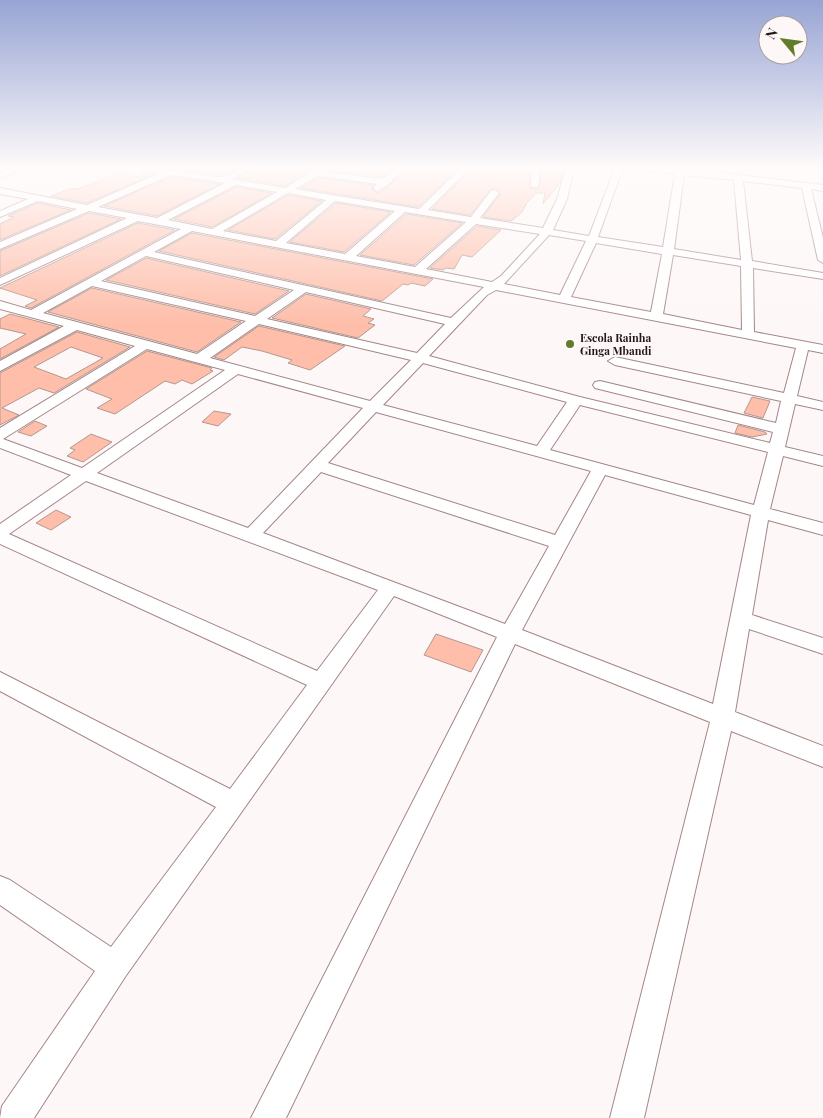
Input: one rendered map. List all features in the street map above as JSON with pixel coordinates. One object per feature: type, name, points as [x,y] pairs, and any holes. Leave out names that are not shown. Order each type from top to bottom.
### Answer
[{"type":"street","points":[[0,246],[60,220]]},
{"type":"street","points":[[0,282],[131,220]]},
{"type":"street","points":[[155,220],[823,349]]},
{"type":"street","points":[[215,231],[233,220]]},
{"type":"street","points":[[278,244],[306,220]]},
{"type":"street","points":[[348,257],[390,220]]},
{"type":"street","points":[[469,220],[823,276]]},
{"type":"street","points":[[251,535],[454,322],[483,293],[505,278],[546,233],[552,220]]},
{"type":"street","points":[[565,298],[599,220]]},
{"type":"street","points":[[656,317],[673,220]]},
{"type":"street","points":[[742,220],[747,265],[748,335]]},
{"type":"street","points":[[814,220],[823,260]]},
{"type":"street","points":[[416,271],[474,221]]},
{"type":"street","points":[[32,314],[192,227]]},
{"type":"street","points":[[145,253],[454,322]]},
{"type":"street","points":[[91,282],[420,358],[576,400],[823,461]]},
{"type":"street","points":[[199,359],[303,289]]},
{"type":"street","points":[[3,309],[32,314],[823,529]]},
{"type":"street","points":[[0,367],[74,326]]},
{"type":"street","points":[[0,435],[145,345]]},
{"type":"street","points":[[627,1118],[722,719],[760,511],[803,345]]},
{"type":"street","points":[[616,361],[823,406]]},
{"type":"street","points":[[0,532],[236,369]]},
{"type":"street","points":[[600,385],[782,429]]},
{"type":"street","points":[[540,453],[576,400]]},
{"type":"street","points":[[0,443],[390,587],[510,633],[722,719],[823,757]]},
{"type":"street","points":[[317,465],[559,543]]},
{"type":"street","points":[[268,1118],[510,633],[600,469]]},
{"type":"street","points":[[0,537],[321,682]]},
{"type":"street","points":[[14,1118],[115,967],[390,587]]},
{"type":"street","points":[[740,619],[823,646]]},
{"type":"street","points":[[0,680],[233,803]]},
{"type":"street","points":[[0,888],[115,967]]},
{"type":"building","points":[[8,220],[47,220],[0,240],[0,224]]},
{"type":"building","points":[[72,220],[119,220],[0,276],[0,251]]},
{"type":"building","points":[[180,220],[224,220],[212,227]]},
{"type":"building","points":[[245,220],[298,220],[275,239],[228,230]]},
{"type":"building","points":[[316,220],[381,220],[344,252],[290,242]]},
{"type":"building","points":[[399,220],[444,220],[462,223],[414,265],[360,255]]},
{"type":"building","points":[[138,223],[175,230],[31,308],[25,306],[37,300],[0,288]]},
{"type":"building","points":[[477,226],[501,230],[472,257],[462,255],[454,269],[430,268]]},
{"type":"building","points":[[192,233],[433,279],[425,286],[411,283],[408,285],[403,284],[382,301],[159,251]]},
{"type":"building","points":[[146,258],[289,291],[255,314],[106,280]]},
{"type":"building","points":[[92,288],[241,322],[197,352],[48,312]]},
{"type":"building","points":[[306,294],[371,309],[363,316],[374,319],[368,323],[375,325],[358,338],[272,318]]},
{"type":"building","points":[[10,314],[59,327],[0,359],[0,349],[26,334],[0,328],[0,319]]},
{"type":"building","points":[[259,326],[345,346],[310,370],[288,363],[292,360],[242,347],[224,360],[214,357]]},
{"type":"building","points":[[77,332],[130,347],[54,393],[39,388],[2,408],[19,415],[0,425],[0,373]],"holes":[[[71,347],[103,358],[66,379],[34,367]]]},
{"type":"building","points":[[147,351],[212,368],[210,370],[213,371],[192,384],[182,380],[175,384],[165,381],[115,414],[97,408],[112,399],[86,389]]},
{"type":"building","points":[[752,397],[770,401],[763,418],[744,413]]},
{"type":"building","points":[[214,411],[231,414],[218,426],[202,422]]},
{"type":"building","points":[[35,421],[47,426],[31,436],[18,432]]},
{"type":"building","points":[[738,425],[767,434],[752,437],[735,433]]},
{"type":"building","points":[[91,434],[112,442],[83,462],[67,456],[75,450],[70,448]]},
{"type":"building","points":[[56,510],[71,517],[51,530],[36,523]]},
{"type":"building","points":[[436,634],[483,650],[471,672],[424,655]]},
{"type":"place","name":"Escola Rainha Ginga Mbandi","points":[[570,344]]}]
